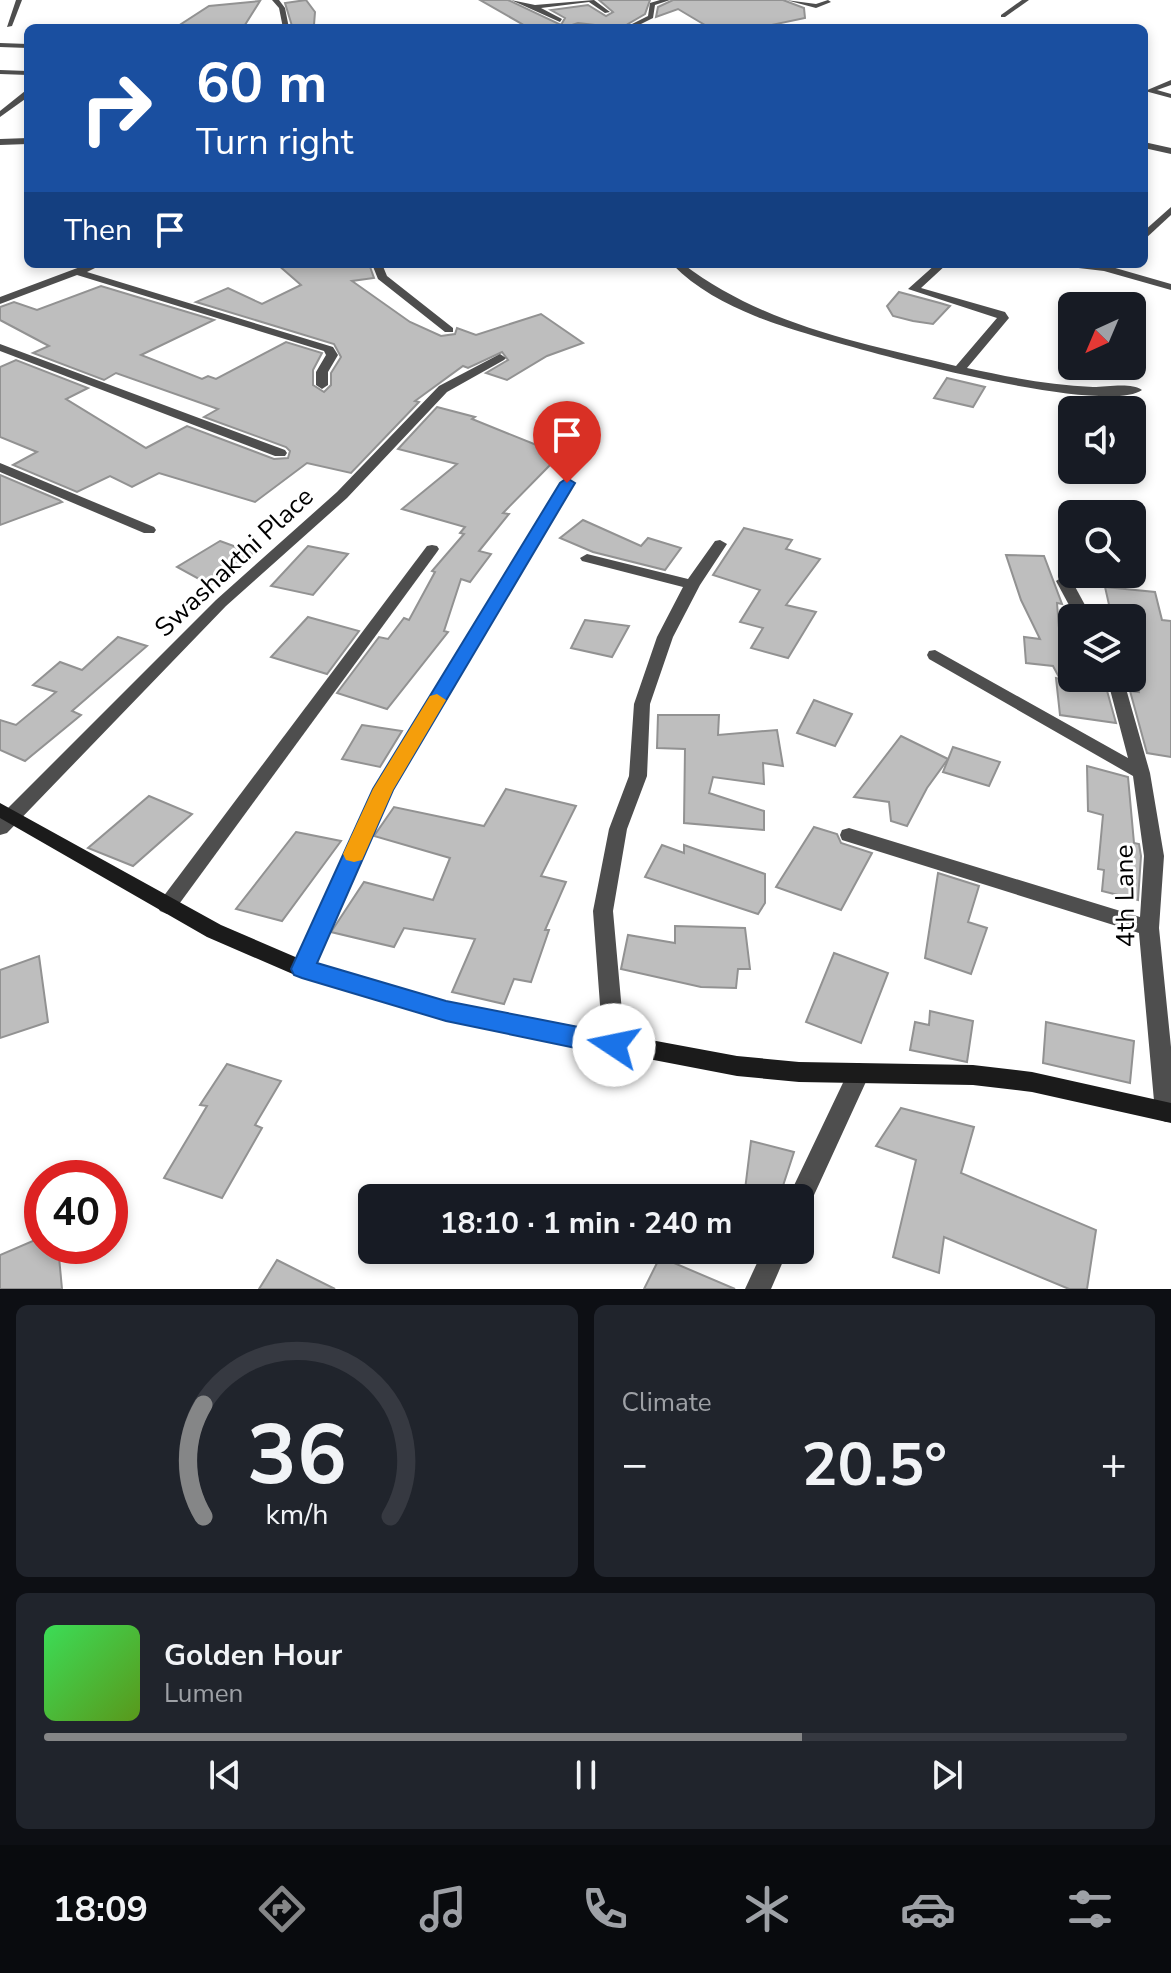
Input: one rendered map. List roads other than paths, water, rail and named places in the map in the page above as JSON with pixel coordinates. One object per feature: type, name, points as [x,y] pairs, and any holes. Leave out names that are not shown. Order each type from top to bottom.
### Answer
[{"type":"street","points":[[9,26],[19,0]]},
{"type":"street","points":[[275,0],[282,8],[285,24]]},
{"type":"street","points":[[514,0],[560,20]]},
{"type":"street","points":[[535,7],[591,0],[607,12]]},
{"type":"street","points":[[636,24],[651,17],[652,4],[667,0]]},
{"type":"street","points":[[789,0],[816,6],[828,2]]},
{"type":"street","points":[[1003,16],[1026,0]]},
{"type":"street","points":[[0,58],[4,45],[24,46]]},
{"type":"street","points":[[0,72],[24,73]]},
{"type":"street","points":[[1148,90],[1171,82]]},
{"type":"street","points":[[1148,91],[1171,96]]},
{"type":"street","points":[[0,115],[24,96]]},
{"type":"street","points":[[0,142],[24,141]]},
{"type":"street","points":[[1148,146],[1171,151]]},
{"type":"street","points":[[1148,233],[1171,210]]},
{"type":"street","points":[[0,301],[88,268]]},
{"type":"street","points":[[379,268],[382,277],[449,330]]},
{"type":"street","points":[[681,268],[698,283],[800,331],[1035,387],[1136,390]]},
{"type":"street","points":[[937,268],[913,289],[1001,314],[1003,318],[959,370]]},
{"type":"street","points":[[1113,268],[1171,287]]},
{"type":"street","points":[[77,272],[329,349],[332,355],[322,372],[322,385]]},
{"type":"street","points":[[0,285],[16,294]]},
{"type":"street","points":[[0,347],[280,453]]},
{"type":"street","name":"Swashakthi Place","points":[[4,818],[221,603],[342,495],[443,389],[500,358]]},
{"type":"street","points":[[0,467],[149,530]]},
{"type":"street","points":[[302,969],[383,789],[567,483]]},
{"type":"street","points":[[614,1045],[603,911],[618,829],[638,776],[642,704],[665,637],[692,585],[720,544]]},
{"type":"street","points":[[167,906],[432,549]]},
{"type":"street","points":[[587,558],[692,585]]},
{"type":"street","points":[[935,655],[1141,773]]},
{"type":"street","name":"4th Lane","points":[[1119,692],[1141,773],[1154,856],[1149,928],[1168,1113]]},
{"type":"street","points":[[4,818],[214,931],[302,969],[446,1011],[737,1066],[973,1075],[1032,1082],[1168,1113]]},
{"type":"street","points":[[849,835],[1149,928]]},
{"type":"street","points":[[807,1184],[859,1073]]},
{"type":"street","points":[[758,1289],[770,1264]]}]
